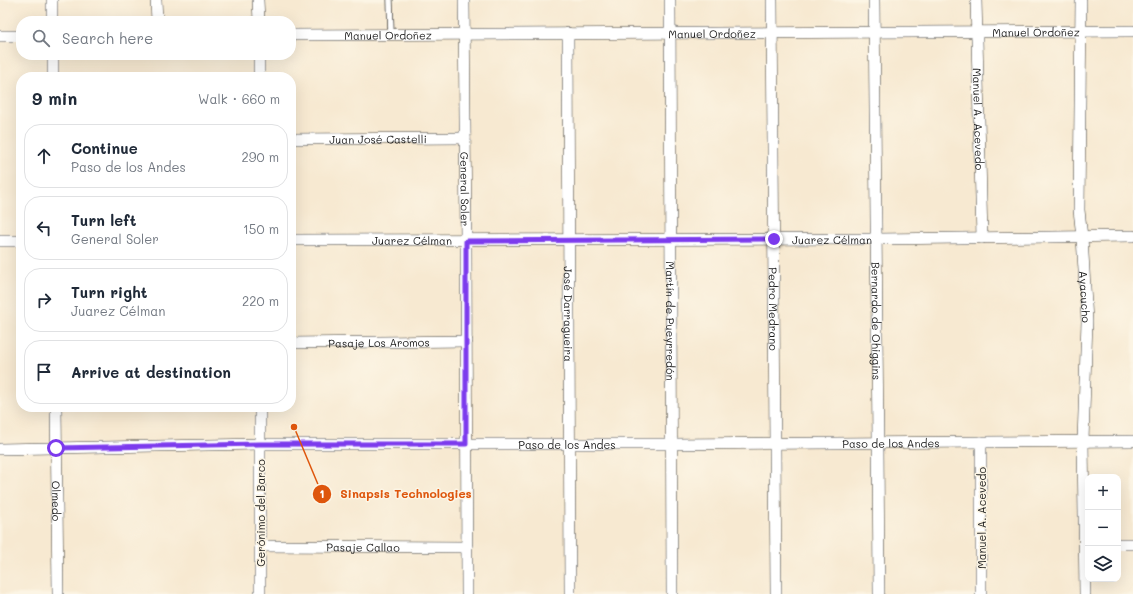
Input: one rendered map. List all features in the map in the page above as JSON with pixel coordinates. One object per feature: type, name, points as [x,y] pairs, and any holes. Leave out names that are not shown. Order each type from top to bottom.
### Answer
[{"type":"street","points":[[52,0],[52,16]]},
{"type":"street","points":[[156,0],[157,16]]},
{"type":"street","points":[[258,0],[259,16]]},
{"type":"street","name":"General Soler","points":[[464,0],[467,594]]},
{"type":"street","name":"Martín de Pueyrredón","points":[[670,0],[672,594]]},
{"type":"street","name":"Pedro Medrano","points":[[772,0],[776,594]]},
{"type":"street","name":"Bernardo de Ohiggins","points":[[874,0],[879,594]]},
{"type":"street","name":"Manuel A. Acevedo","points":[[976,0],[982,238]]},
{"type":"street","name":"Ayacucho","points":[[1081,0],[1079,210],[1087,322],[1083,441],[1085,510]]},
{"type":"street","name":"Manuel Ordoñez","points":[[296,35],[1133,31]]},
{"type":"street","name":"José Darragueira","points":[[568,33],[570,594]]},
{"type":"street","points":[[0,36],[16,36]]},
{"type":"street","points":[[53,60],[53,72]]},
{"type":"street","points":[[259,60],[259,72]]},
{"type":"street","name":"Juan José Castelli","points":[[296,138],[465,138]]},
{"type":"street","name":"Juarez Célman","points":[[296,240],[466,241],[1133,236]]},
{"type":"street","points":[[0,241],[16,241]]},
{"type":"street","name":"Pasaje Los Aromos","points":[[296,342],[466,341]]},
{"type":"street","name":"Olmedo","points":[[56,412],[58,594]]},
{"type":"street","name":"Gerónimo del Barco","points":[[260,412],[260,594]]},
{"type":"street","name":"Paso de los Andes","points":[[0,449],[260,444],[672,444],[1133,441]]},
{"type":"street","name":"Manuel A. Acevedo","points":[[981,442],[981,594]]},
{"type":"street","points":[[1121,544],[1133,544]]},
{"type":"street","name":"Pasaje Callao","points":[[260,546],[467,547]]},
{"type":"street","name":"Ayacucho","points":[[1085,594],[1086,546]]},
{"type":"lane","points":[[390,0],[391,34]]},
{"type":"place","name":"Sinapsis Technologies","points":[[294,427]]},
{"type":"route","points":[[56,448],[260,444],[466,444],[466,241],[774,239]]}]
